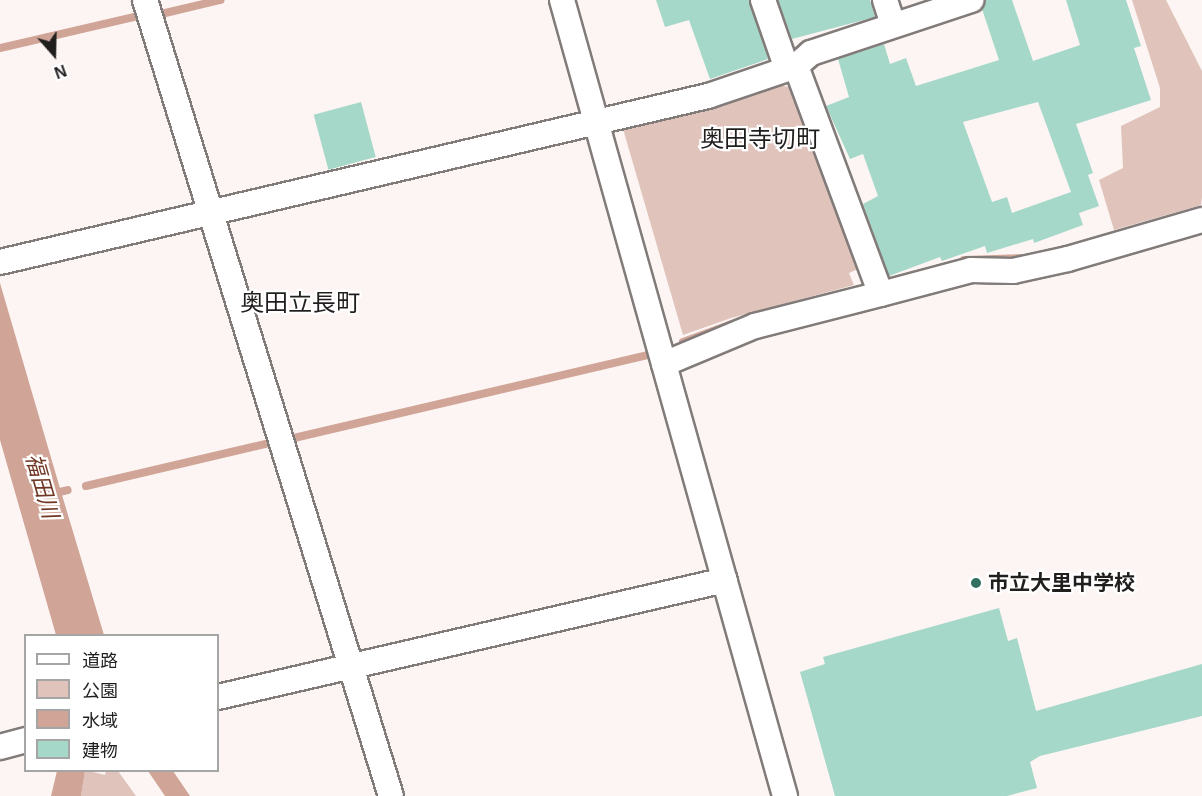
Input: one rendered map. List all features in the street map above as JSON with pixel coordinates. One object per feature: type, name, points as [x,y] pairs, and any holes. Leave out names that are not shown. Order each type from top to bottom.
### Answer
[{"type":"street","points":[[145,0],[391,796]]},
{"type":"street","points":[[562,0],[785,796]]},
{"type":"street","points":[[763,0],[881,294]]},
{"type":"street","points":[[885,0],[893,25]]},
{"type":"street","points":[[7,260],[708,96],[791,68],[811,53],[971,0]]},
{"type":"street","points":[[664,364],[756,326],[971,270],[1013,271],[1068,259],[1202,220]]},
{"type":"street","points":[[219,697],[725,580]]},
{"type":"street","points":[[0,747],[24,741]]},
{"type":"green space","points":[[1132,0],[1166,0],[1202,71],[1202,197],[1201,205],[1114,230],[1099,180],[1123,168],[1121,126],[1160,107],[1160,88]]},
{"type":"green space","points":[[778,85],[795,88],[860,268],[849,273],[854,285],[731,318],[683,335],[623,129],[709,110]]},
{"type":"green space","points":[[85,772],[105,775],[106,772],[119,772],[136,796],[81,796]]},
{"type":"water","name":"福田川","points":[[0,283],[104,634],[56,634],[0,440]]},
{"type":"water","points":[[57,772],[85,772],[81,796],[51,796]]},
{"type":"water","points":[[149,772],[174,772],[190,796],[165,796]]},
{"type":"building","points":[[656,0],[749,0],[768,59],[710,79],[689,20],[665,27]]},
{"type":"building","points":[[778,0],[870,0],[875,17],[792,39]]},
{"type":"building","points":[[985,0],[1012,0],[1033,61],[1080,45],[1066,0],[1126,0],[1141,46],[1134,48],[1151,100],[1076,124],[1093,173],[1088,175],[1099,206],[1079,213],[1083,225],[1034,243],[1033,239],[987,253],[985,246],[942,261],[940,257],[889,276],[863,204],[878,196],[863,154],[850,159],[826,106],[849,97],[838,59],[884,44],[890,64],[906,58],[916,86],[999,60],[982,9]],"holes":[[[1038,102],[1071,192],[1012,213],[1007,197],[992,202],[963,122]]]},
{"type":"building","points":[[361,102],[376,157],[328,170],[314,115]]},
{"type":"building","points":[[999,608],[1008,641],[1017,638],[1036,711],[1202,664],[1202,716],[1040,756],[1030,762],[1037,788],[1007,796],[835,796],[800,672],[825,664],[823,657]]},
{"type":"waterway","points":[[161,14],[220,0]]},
{"type":"waterway","points":[[0,48],[134,17]]},
{"type":"waterway","points":[[964,260],[1025,258]]},
{"type":"waterway","points":[[683,342],[737,322]]},
{"type":"waterway","points":[[294,438],[648,355]]},
{"type":"waterway","points":[[86,486],[269,443]]},
{"type":"waterway","name":"福田川","points":[[51,494],[68,490]]},
{"type":"place","name":"市立大里中学校","points":[[976,583]]},
{"type":"district","name":"奥田寺切町","points":[[760,139]]},
{"type":"district","name":"奥田立長町","points":[[300,303]]}]
